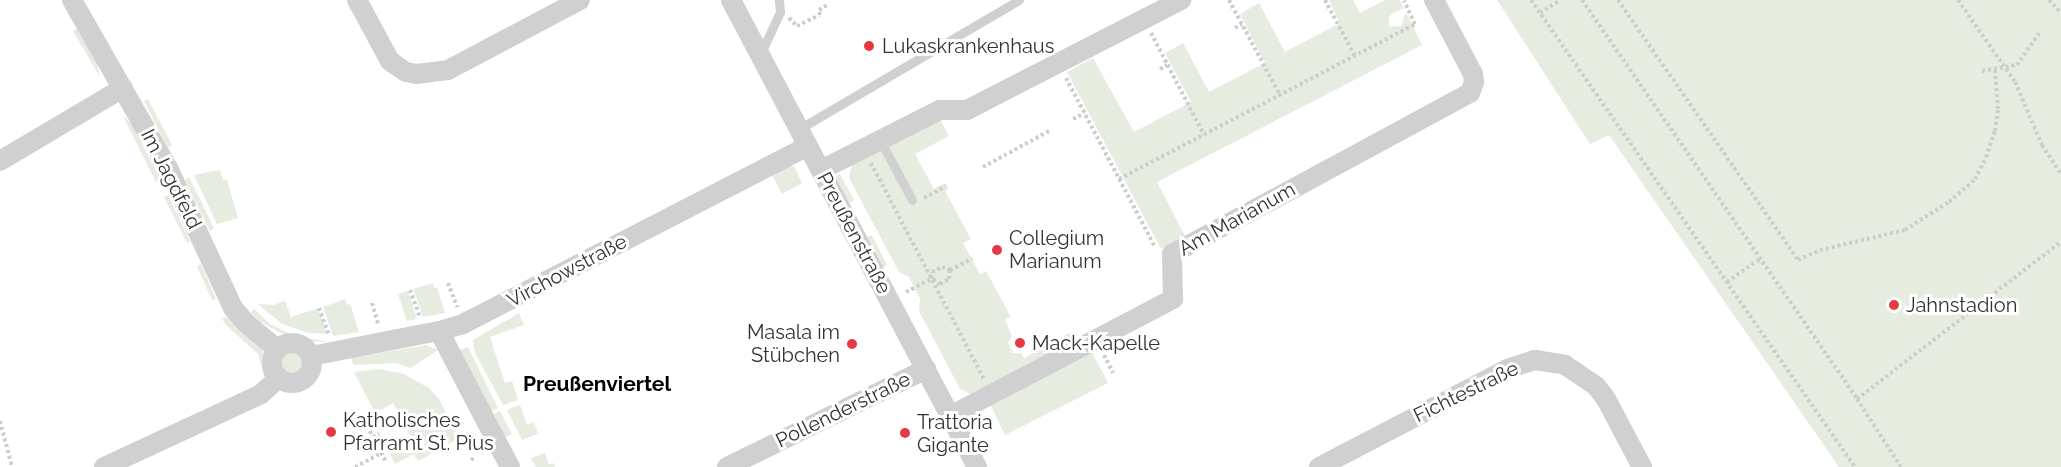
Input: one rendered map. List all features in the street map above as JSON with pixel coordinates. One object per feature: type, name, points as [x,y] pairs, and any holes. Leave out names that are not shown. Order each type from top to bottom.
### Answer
[{"type":"street","name":"Im Jagdfeld","points":[[72,0],[169,170],[233,308],[246,323],[277,349]]},
{"type":"street","points":[[357,0],[390,61],[406,72],[416,74],[448,70],[580,0]]},
{"type":"street","name":"Preußenstraße","points":[[731,0],[977,467]]},
{"type":"street","points":[[821,170],[940,110],[967,111],[1055,57],[1143,20],[1181,0]]},
{"type":"street","name":"Am Marianum","points":[[950,416],[1173,300],[1172,254],[1470,93],[1474,86],[1473,74],[1434,0]]},
{"type":"street","points":[[0,161],[123,88]]},
{"type":"street","name":"Virchowstraße","points":[[311,356],[439,332],[486,313],[804,137]]},
{"type":"street","points":[[439,332],[510,467]]},
{"type":"street","points":[[296,343],[308,350],[311,356],[311,369],[304,379],[291,383],[279,378],[272,368],[277,349],[283,345],[296,343]]},
{"type":"street","name":"Fichtestraße","points":[[1319,467],[1507,369],[1535,360],[1565,365],[1596,386],[1606,399],[1642,467]]},
{"type":"street","name":"Pollenderstraße","points":[[727,467],[926,369]]},
{"type":"street","points":[[104,467],[261,394],[279,378]]},
{"type":"lane","points":[[804,137],[909,67],[1019,0]]},
{"type":"lane","points":[[760,55],[780,5]]},
{"type":"lane","points":[[872,144],[912,200]]},
{"type":"path","points":[[1230,0],[1280,95]]},
{"type":"path","points":[[1325,0],[1354,56]]},
{"type":"path","points":[[1119,179],[1415,24],[1403,0]]},
{"type":"path","points":[[1531,0],[1855,467]]},
{"type":"path","points":[[1540,13],[1560,0]]},
{"type":"path","points":[[1582,0],[1857,399],[1901,467]]},
{"type":"path","points":[[1618,0],[1798,260],[1820,250],[1905,230],[1949,202],[1975,179],[1995,131],[1998,109],[1995,69]]},
{"type":"path","points":[[1958,0],[2006,67],[2025,103],[2042,145],[2061,174]]},
{"type":"path","points":[[2049,0],[2061,13]]},
{"type":"path","points":[[780,5],[797,26],[820,15],[819,10],[829,4]]},
{"type":"path","points":[[1143,20],[1204,135]]},
{"type":"path","points":[[1235,28],[1242,24]]},
{"type":"path","points":[[1982,71],[2017,65],[2039,33]]},
{"type":"path","points":[[1055,57],[1154,247],[1172,254]]},
{"type":"path","points":[[1160,69],[1167,65]]},
{"type":"path","points":[[1073,119],[1085,113]]},
{"type":"path","points":[[983,167],[1051,130]]},
{"type":"path","points":[[872,144],[932,279],[993,395]]},
{"type":"path","points":[[1857,399],[2061,242]]},
{"type":"path","points":[[932,279],[932,272],[942,267],[950,270],[972,259]]},
{"type":"path","points":[[1727,282],[1760,259]]},
{"type":"path","points":[[932,279],[940,284],[949,279],[950,270]]},
{"type":"path","points":[[905,292],[932,279]]},
{"type":"path","points":[[448,283],[459,313]]},
{"type":"path","points":[[410,290],[421,322]]},
{"type":"path","points":[[372,303],[380,330]]},
{"type":"path","points":[[319,308],[330,338]]},
{"type":"path","points":[[0,421],[12,467]]},
{"type":"path","points":[[367,426],[386,462]]},
{"type":"path","points":[[373,437],[379,434]]},
{"type":"path","points":[[355,467],[381,453]]},
{"type":"shaded area","points":[[1329,0],[1353,0],[1360,13],[1385,0],[1400,0],[1404,9],[1394,12],[1389,17],[1389,27],[1401,26],[1406,12],[1422,45],[1157,182],[1185,236],[1161,249],[1067,72],[1093,58],[1134,132],[1191,102],[1165,53],[1183,43],[1209,92],[1265,63],[1240,14],[1259,3],[1285,52],[1340,23]]},
{"type":"shaded area","name":"Jahnstadion","points":[[1497,0],[2061,0],[2061,467],[1839,467],[1609,135],[1590,144]]},
{"type":"shaded area","points":[[77,29],[97,63],[100,77],[73,31]]},
{"type":"shaded area","points":[[148,99],[172,145],[168,148],[144,101]]},
{"type":"shaded area","points":[[123,116],[132,124],[161,180],[156,182]]},
{"type":"shaded area","points":[[939,118],[949,136],[915,154],[934,189],[945,183],[948,189],[945,191],[971,239],[963,243],[980,274],[986,271],[1011,317],[1005,320],[1012,336],[1008,343],[1013,353],[1021,353],[1024,358],[1071,332],[1084,356],[1092,352],[1108,383],[1005,435],[990,404],[960,389],[919,311],[920,299],[909,277],[899,272],[849,178],[852,164]]},
{"type":"shaded area","points":[[789,166],[794,166],[802,183],[782,194],[772,175]]},
{"type":"shaded area","points":[[220,170],[223,180],[227,180],[238,218],[217,224],[194,175]]},
{"type":"shaded area","points":[[840,174],[854,200],[849,203],[835,176]]},
{"type":"shaded area","points":[[189,177],[214,228],[210,231],[185,180]]},
{"type":"shaded area","points":[[168,195],[190,241],[187,243],[164,197]]},
{"type":"shaded area","points":[[872,235],[887,265],[883,268],[867,237]]},
{"type":"shaded area","points":[[201,264],[216,299],[212,300],[197,266]]},
{"type":"shaded area","points":[[433,283],[434,288],[437,287],[445,313],[423,317],[413,289]]},
{"type":"shaded area","points":[[408,291],[417,319],[407,321],[398,294]]},
{"type":"shaded area","points":[[345,299],[347,305],[350,304],[359,332],[333,336],[323,307]]},
{"type":"shaded area","points":[[285,301],[291,317],[318,308],[327,334],[309,333],[282,324],[258,304],[273,305]]},
{"type":"shaded area","points":[[254,309],[270,324],[292,335],[329,342],[307,341],[281,333],[259,321],[251,312]]},
{"type":"shaded area","points":[[519,313],[524,325],[490,337],[505,383],[512,381],[518,400],[503,405],[475,353],[473,340]]},
{"type":"shaded area","points":[[227,317],[261,348],[267,360],[265,379],[258,354],[226,325],[222,319]]},
{"type":"shaded area","points":[[426,345],[438,350],[411,368],[396,363],[354,365],[351,358]]},
{"type":"shaded area","points":[[468,347],[498,408],[492,411],[460,350]]},
{"type":"shaded area","points":[[293,353],[301,356],[304,364],[301,372],[293,375],[285,372],[282,364],[285,356]]},
{"type":"shaded area","points":[[380,369],[404,374],[429,388],[439,399],[459,438],[418,461],[414,454],[395,464],[390,454],[410,444],[413,449],[421,444],[417,437],[412,439],[393,403],[375,413],[354,372]]},
{"type":"shaded area","points":[[520,405],[527,425],[534,422],[538,434],[522,440],[507,410]]},
{"type":"shaded area","points":[[500,411],[512,434],[506,437],[494,414]]},
{"type":"shaded area","points":[[545,453],[549,465],[554,463],[555,467],[536,467],[531,458]]},
{"type":"place","name":"Lukaskrankenhaus","points":[[869,46]]},
{"type":"place","name":"Collegium Marianum","points":[[997,250]]},
{"type":"place","name":"Jahnstadion","points":[[1894,305]]},
{"type":"place","name":"Mack-Kapelle","points":[[1020,343]]},
{"type":"place","name":"Masala im Stübchen","points":[[852,344]]},
{"type":"place","name":"Katholisches Pfarramt St. Pius","points":[[331,432]]},
{"type":"place","name":"Trattoria Gigante","points":[[905,433]]},
{"type":"district","name":"Preußenviertel","points":[[597,384]]}]
